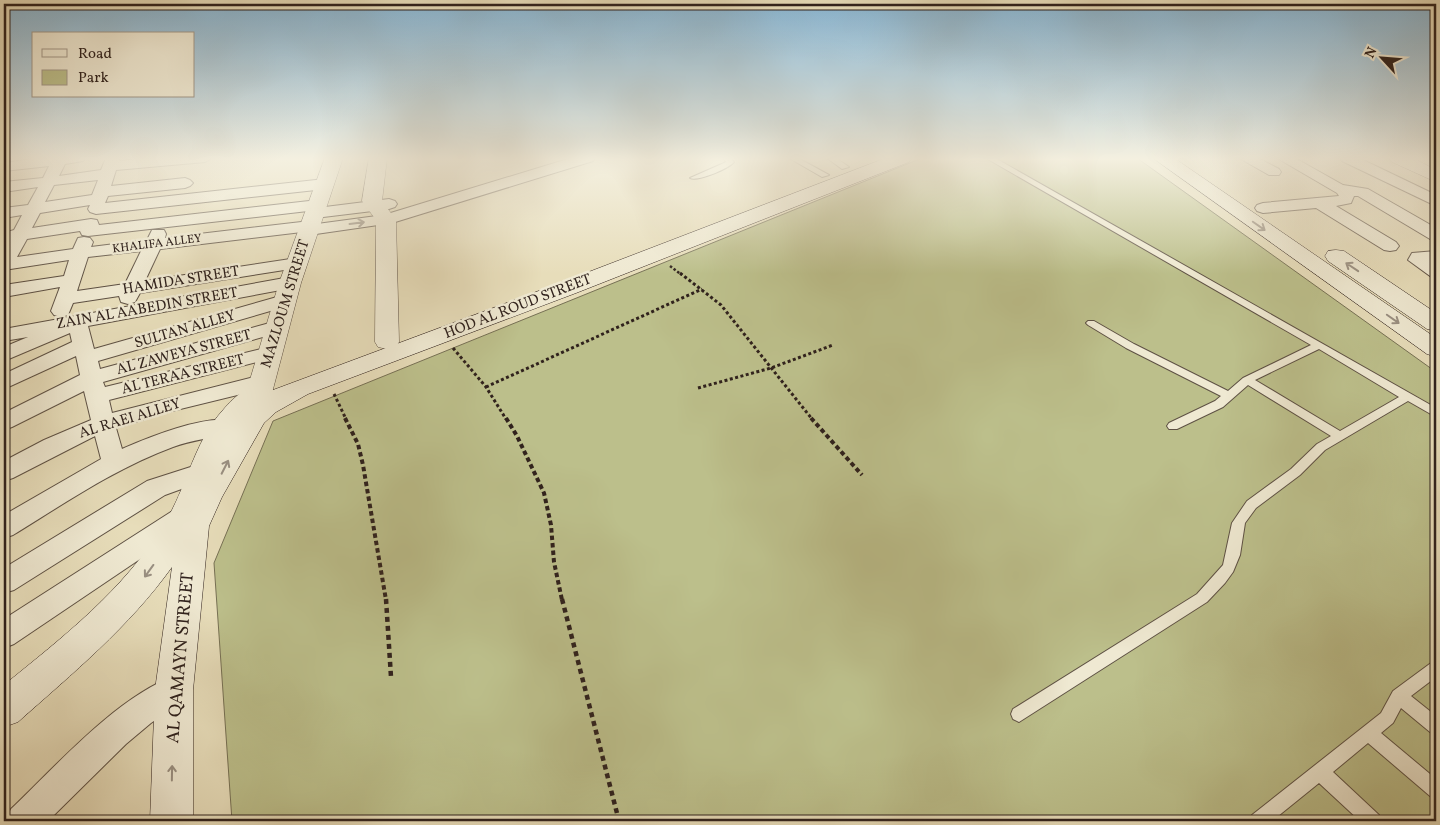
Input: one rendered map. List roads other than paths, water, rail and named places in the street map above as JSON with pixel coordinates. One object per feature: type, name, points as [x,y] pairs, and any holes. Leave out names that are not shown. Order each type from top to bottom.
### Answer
[{"type":"main road","name":"MAZLOUM STREET","points":[[261,387],[290,282],[321,196]]},
{"type":"main road","points":[[372,196],[380,213],[387,342]]},
{"type":"main road","name":"HOD AL ROUD STREET","points":[[189,521],[200,473],[214,442],[224,427],[261,387],[387,342],[478,315],[562,283],[764,196]]},
{"type":"main road","name":"HOD AL ROUD STREET","points":[[562,283],[655,255],[805,196]]},
{"type":"main road","points":[[1217,196],[1436,349]]},
{"type":"main road","points":[[1246,196],[1436,324]]},
{"type":"main road","name":"HOD AL ROUD STREET","points":[[189,521],[207,496],[254,417],[266,406],[282,396],[326,378],[442,336],[478,315]]},
{"type":"main road","points":[[4,709],[104,622],[151,569],[171,541],[189,521]]},
{"type":"main road","name":"AL QAMAYN STREET","points":[[169,819],[174,690],[189,521]]},
{"type":"street","points":[[4,264],[40,196]]},
{"type":"street","points":[[100,196],[64,299],[66,324],[89,369],[114,463]]},
{"type":"street","points":[[4,237],[21,234],[148,196]]},
{"type":"street","points":[[95,211],[178,196]]},
{"type":"street","points":[[380,213],[425,196]]},
{"type":"street","points":[[4,213],[34,208],[95,211],[164,222],[313,218],[380,213],[442,196]]},
{"type":"street","points":[[1263,208],[1345,200],[1347,196]]},
{"type":"street","points":[[1362,196],[1436,235]]},
{"type":"street","points":[[1320,203],[1390,246]]},
{"type":"street","name":"KHALIFA ALLEY","points":[[4,264],[200,239],[313,218]]},
{"type":"street","points":[[123,313],[131,289],[164,222]]},
{"type":"street","points":[[193,257],[200,239]]},
{"type":"street","points":[[1436,256],[1418,257],[1417,260],[1436,272]]},
{"type":"street","points":[[4,291],[71,280]]},
{"type":"street","name":"HAMIDA STREET","points":[[64,299],[131,289],[290,282]]},
{"type":"street","name":"ZAIN AL AABEDIN STREET","points":[[4,335],[290,282]]},
{"type":"street","name":"SULTAN ALLEY","points":[[89,369],[290,282]]},
{"type":"street","points":[[4,355],[66,324]]},
{"type":"street","name":"AL ZAWEYA STREET","points":[[89,369],[277,327]]},
{"type":"street","name":"AL TERAA STREET","points":[[89,369],[269,354]]},
{"type":"street","points":[[4,382],[89,369]]},
{"type":"street","points":[[4,422],[89,369]]},
{"type":"street","name":"AL RAEI ALLEY","points":[[4,472],[58,443],[104,424],[151,410],[261,387]]},
{"type":"street","points":[[4,528],[114,463],[166,441],[195,432],[224,427]]},
{"type":"street","points":[[4,582],[156,488],[200,473]]},
{"type":"street","points":[[4,635],[189,521]]},
{"type":"street","points":[[4,686],[124,601]]},
{"type":"street","points":[[24,821],[114,733],[140,712],[174,690]]},
{"type":"lane","points":[[1057,196],[1436,413]]},
{"type":"lane","points":[[1091,323],[1130,346],[1229,396]]},
{"type":"lane","points":[[1173,426],[1208,411],[1229,396],[1246,380],[1319,345]]},
{"type":"lane","points":[[1246,380],[1340,436]]},
{"type":"lane","points":[[1019,714],[1202,598],[1223,577],[1233,556],[1235,531],[1245,512],[1266,492],[1303,466],[1311,454],[1407,397]]},
{"type":"lane","points":[[1258,821],[1387,718],[1399,696],[1436,668]]},
{"type":"lane","points":[[1399,696],[1436,726]]},
{"type":"lane","points":[[1369,733],[1436,790]]},
{"type":"lane","points":[[1320,772],[1373,821]]}]
